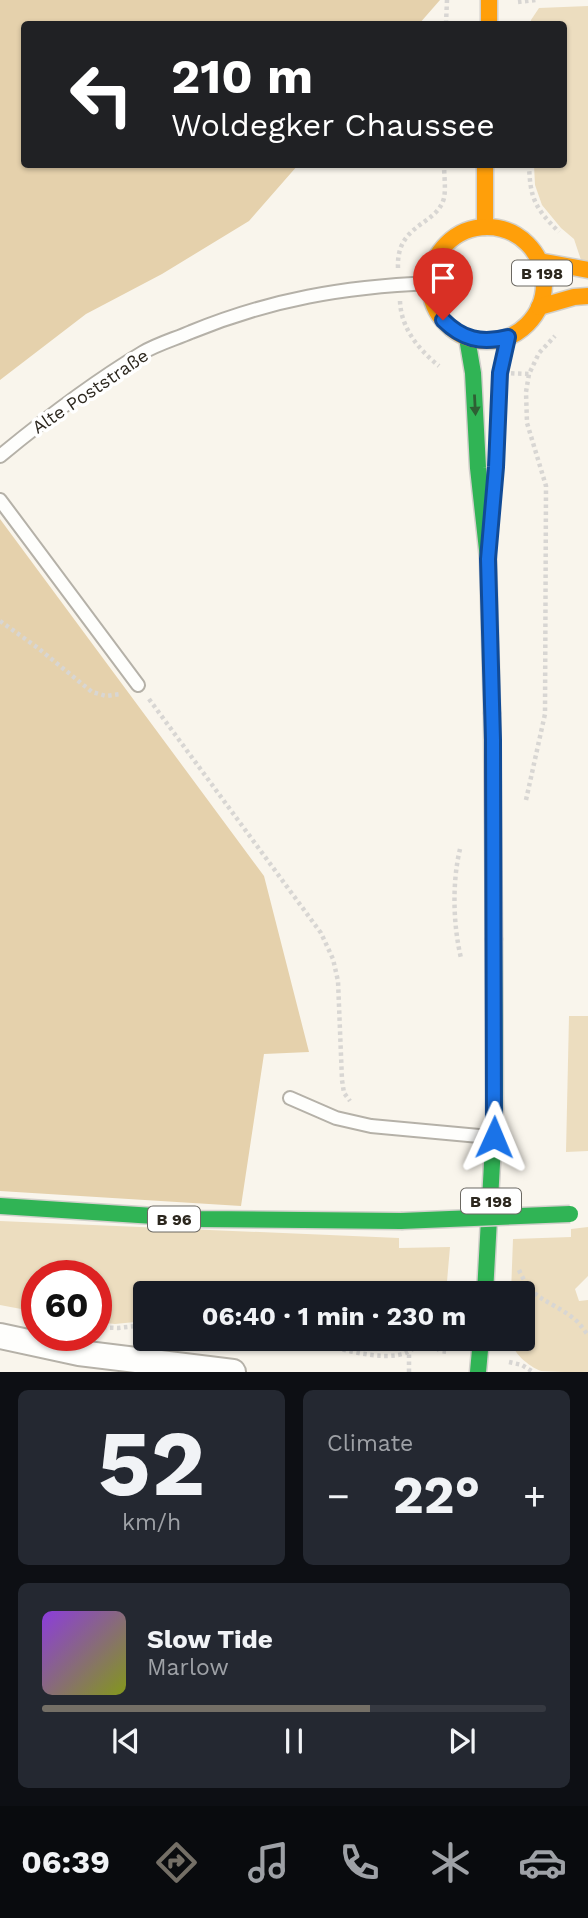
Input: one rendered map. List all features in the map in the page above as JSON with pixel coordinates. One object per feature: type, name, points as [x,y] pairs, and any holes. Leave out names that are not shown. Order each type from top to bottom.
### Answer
[{"type":"main road","points":[[489,0],[489,21]]},
{"type":"main road","points":[[467,338],[454,331],[443,320],[434,304],[430,284],[433,266],[441,251],[454,238],[469,230],[485,227],[485,168]]},
{"type":"main road","name":"B 198","points":[[485,227],[505,230],[521,239],[539,261],[543,276],[543,293],[539,307],[522,330],[506,343],[467,338],[473,373],[478,468],[488,559],[493,752],[494,1137],[486,1281]]},
{"type":"main road","name":"B 198","points":[[539,261],[581,270]]},
{"type":"main road","points":[[539,307],[588,296]]},
{"type":"main road","name":"B 198","points":[[488,559],[495,480]]},
{"type":"main road","name":"B 96","points":[[0,1206],[89,1215],[230,1221],[401,1220],[588,1212]]},
{"type":"main road","points":[[478,1372],[480,1351]]},
{"type":"street","points":[[0,1336],[79,1353],[233,1372]]},
{"type":"lane","name":"Alte Poststraße","points":[[0,456],[45,418],[144,352],[235,314],[314,294],[430,284]]},
{"type":"lane","points":[[0,500],[138,685]]},
{"type":"lane","points":[[290,1098],[336,1118],[371,1126],[494,1137]]},
{"type":"path","points":[[446,21],[447,0]]},
{"type":"path","points":[[444,168],[444,198],[439,208],[408,234],[398,257],[400,316],[406,330],[428,357],[447,372]]},
{"type":"path","points":[[528,168],[529,188],[536,207],[574,248],[581,270]]},
{"type":"path","points":[[523,810],[539,749],[545,700],[546,486],[527,423],[526,392],[529,373],[540,353],[557,334]]},
{"type":"path","points":[[0,621],[92,692],[106,696],[122,694],[138,685],[321,933],[333,959],[338,981],[344,1093],[350,1101],[362,1108]]},
{"type":"path","points":[[462,965],[457,938],[455,874],[463,838]]},
{"type":"path","points":[[517,1263],[525,1283],[538,1298],[573,1318],[588,1335]]},
{"type":"path","points":[[112,1328],[133,1326]]},
{"type":"path","points":[[361,1351],[386,1356],[409,1352],[409,1372]]},
{"type":"path","points":[[512,1361],[533,1372]]},
{"type":"shaded area","points":[[0,0],[440,0],[422,21],[21,21],[21,168],[295,168],[249,221],[162,274],[86,314],[0,380]]},
{"type":"shaded area","points":[[588,6],[588,263],[582,263],[574,239],[542,205],[535,185],[534,168],[567,168],[567,21],[531,21],[539,8]]},
{"type":"shaded area","points":[[0,519],[264,876],[309,1052],[264,1054],[241,1206],[0,1191]]},
{"type":"shaded area","points":[[569,1016],[588,1016],[588,1151],[566,1152]]},
{"type":"shaded area","points":[[0,1221],[399,1238],[399,1248],[450,1247],[447,1281],[133,1281],[133,1322],[115,1324],[112,1324],[112,1260],[21,1260],[21,1309],[0,1305]]},
{"type":"shaded area","points":[[588,1227],[588,1276],[575,1289],[579,1301],[588,1300],[588,1372],[541,1371],[531,1366],[516,1351],[535,1351],[535,1281],[511,1281],[513,1239],[571,1237],[571,1229]]},
{"type":"traffic: fast","points":[[467,338],[473,373],[478,468],[488,559],[492,713]]},
{"type":"traffic: fast","points":[[486,1281],[495,1108],[494,939]]},
{"type":"traffic: fast","points":[[0,1206],[200,1219],[401,1221]]},
{"type":"traffic: fast","points":[[401,1221],[570,1214]]},
{"type":"traffic: fast","points":[[478,1372],[480,1351]]},
{"type":"traffic: slow","points":[[489,0],[489,21]]},
{"type":"traffic: slow","points":[[485,168],[485,227]]},
{"type":"traffic: slow","points":[[487,227],[509,232],[527,244],[539,262],[544,284],[539,306],[527,324],[509,336],[487,341],[465,336],[447,324],[435,306],[430,284],[435,262],[447,244],[465,232],[487,227]]},
{"type":"traffic: slow","points":[[539,261],[588,270]]},
{"type":"traffic: slow","points":[[539,307],[588,296]]},
{"type":"traffic: jam","points":[[492,713],[494,939]]},
{"type":"route","points":[[443,320],[454,331],[467,338],[494,341],[508,337],[500,373],[488,559],[493,740],[494,1137]]}]
